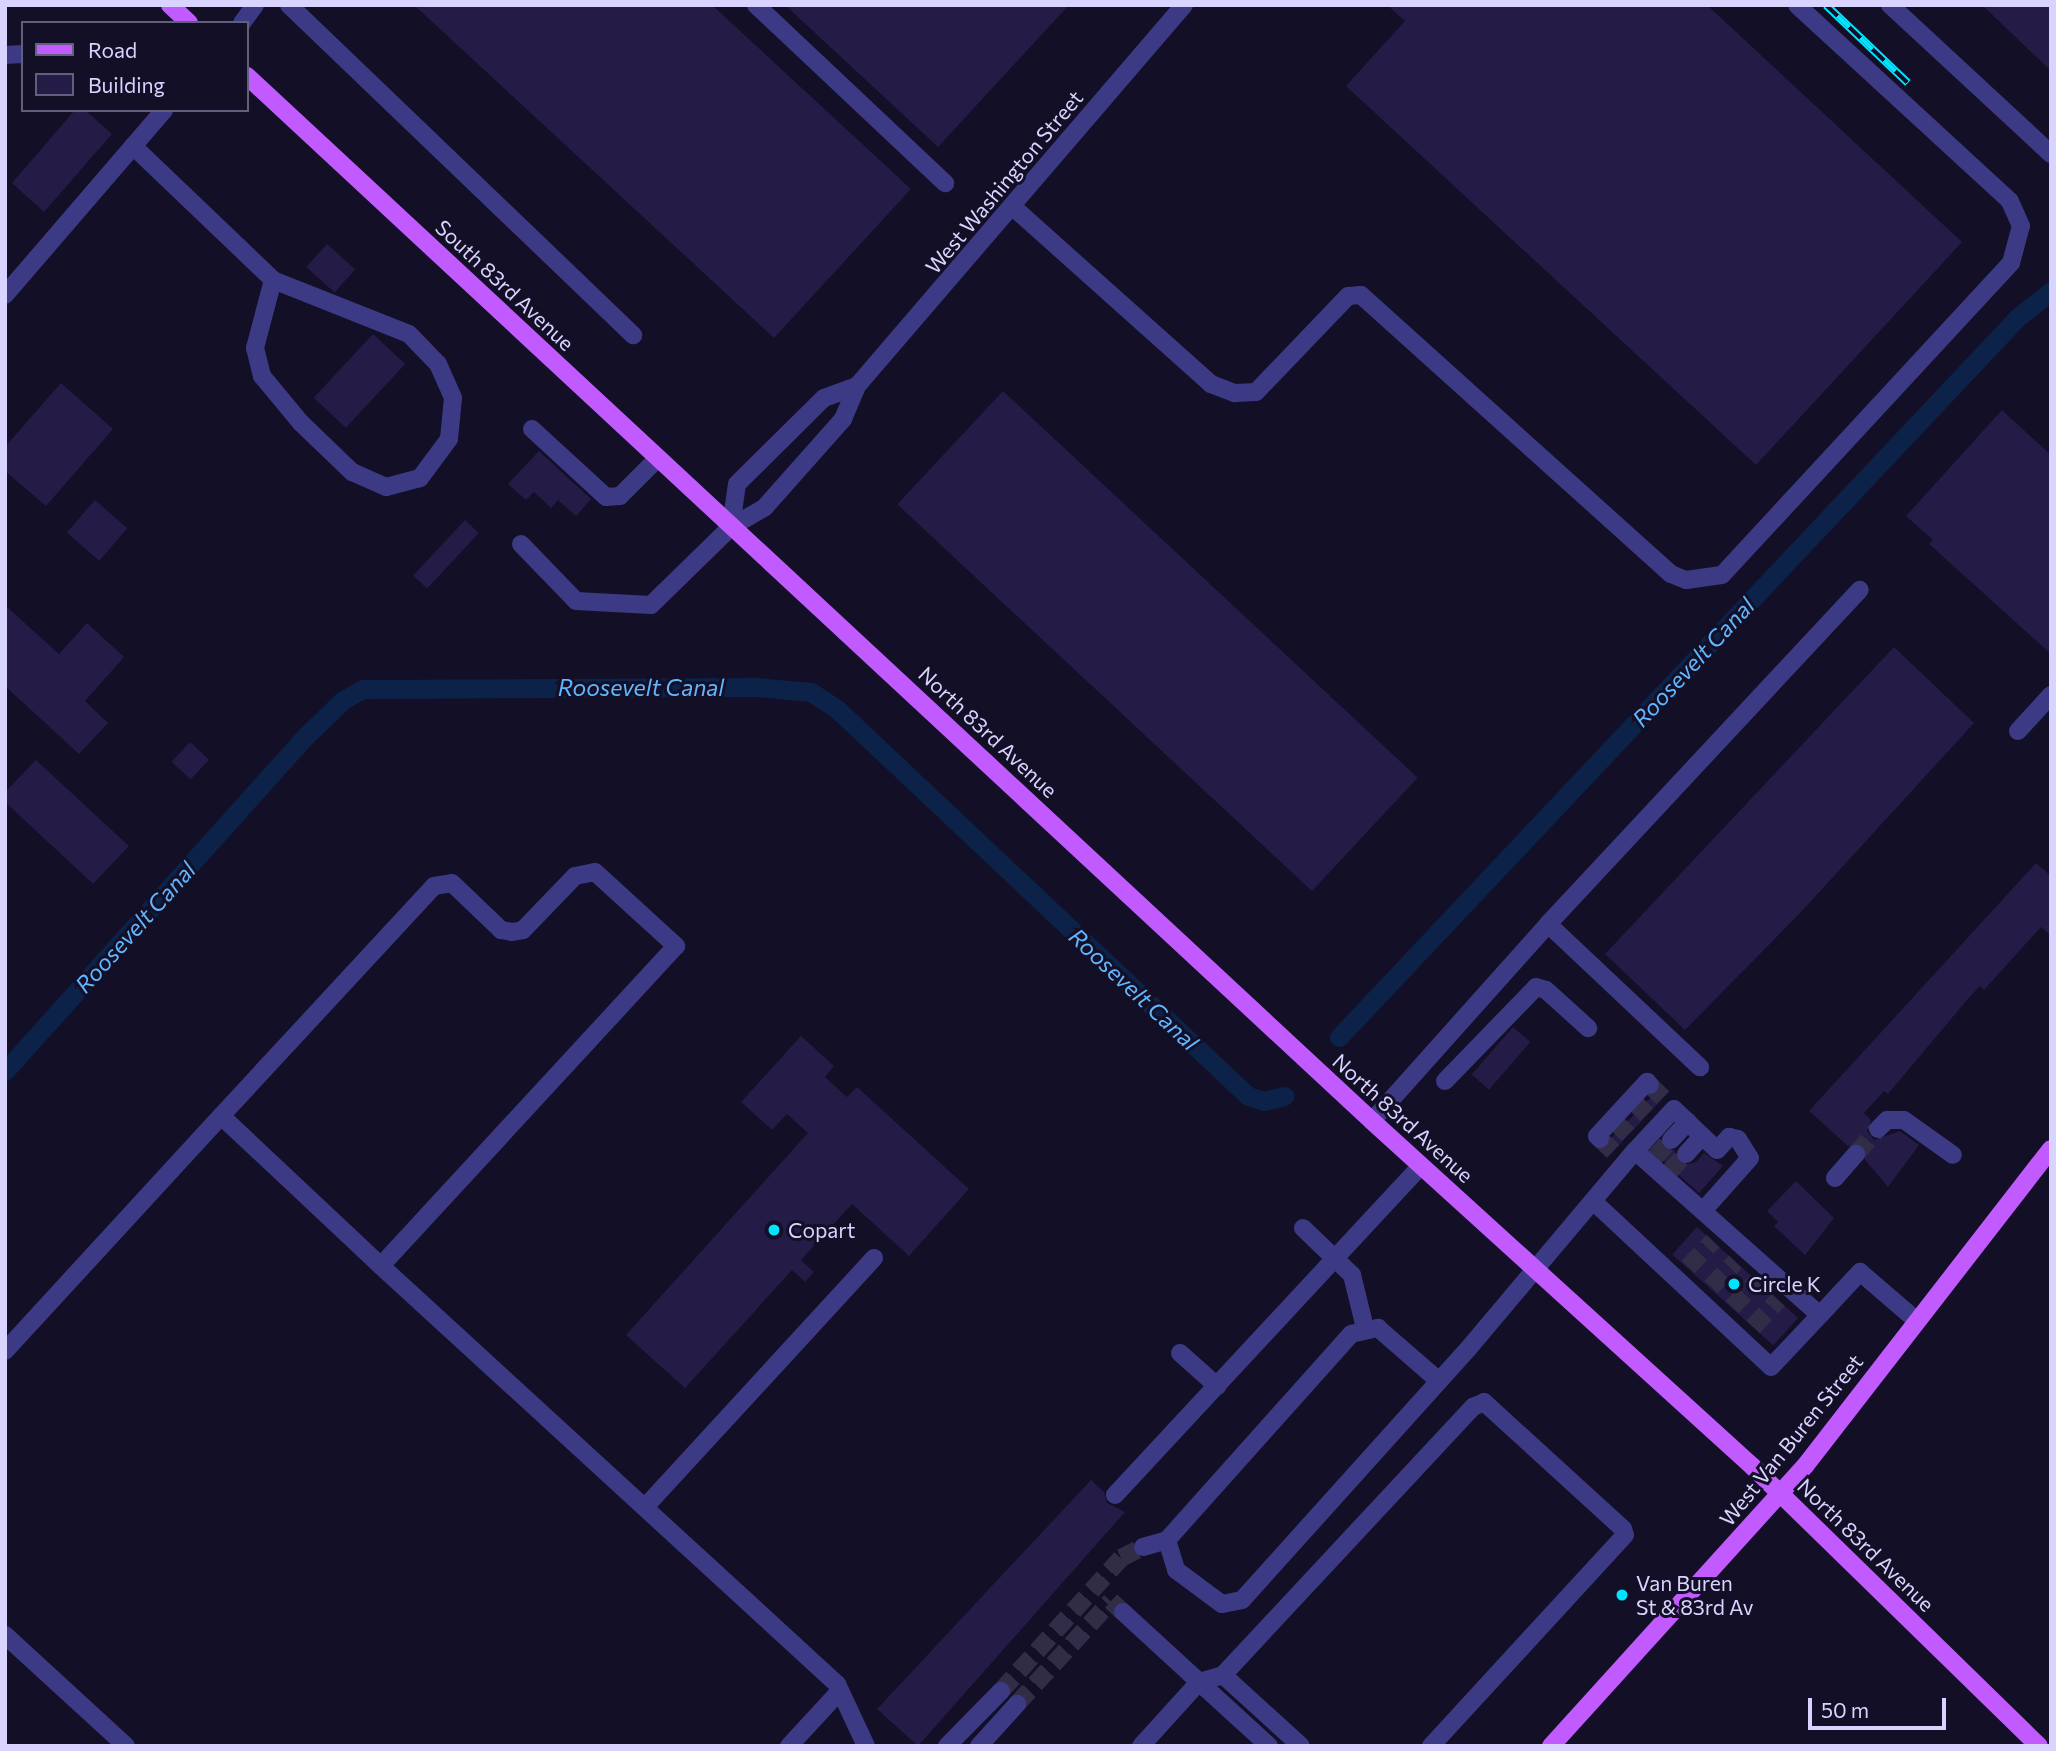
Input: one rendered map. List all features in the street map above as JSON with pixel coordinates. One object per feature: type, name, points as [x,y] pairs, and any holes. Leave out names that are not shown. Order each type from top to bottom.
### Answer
[{"type":"main road","name":"South 83rd Avenue","points":[[248,77],[731,527]]},
{"type":"main road","name":"North 83rd Avenue","points":[[731,527],[1372,1121],[1780,1493],[2039,1746]]},
{"type":"main road","name":"West Van Buren Street","points":[[1551,1746],[1780,1493],[2051,1149]]},
{"type":"street","points":[[243,21],[255,5]]},
{"type":"street","points":[[289,5],[633,335]]},
{"type":"street","points":[[757,5],[945,183]]},
{"type":"street","name":"West Washington Street","points":[[731,527],[765,508],[844,419],[857,386],[1184,5]]},
{"type":"street","points":[[1013,207],[1211,384],[1235,393],[1256,392],[1348,296],[1361,295],[1671,574],[1686,580],[1722,575],[2011,263],[2021,226],[2010,201],[1797,5]]},
{"type":"street","points":[[1890,5],[2051,154]]},
{"type":"street","points":[[5,295],[162,112]]},
{"type":"street","points":[[133,146],[273,280],[409,334],[438,364],[453,398],[449,439],[420,478],[386,487],[352,472],[301,423],[262,376],[255,348],[273,280]]},
{"type":"street","name":"West Washington Street","points":[[731,527],[737,484],[824,398],[857,386]]},
{"type":"street","points":[[532,429],[606,497],[620,496],[657,458]]},
{"type":"street","points":[[521,544],[576,601],[650,605],[731,527]]},
{"type":"street","points":[[1372,1121],[1548,923],[1860,590]]},
{"type":"street","points":[[2018,732],[2051,695]]},
{"type":"street","points":[[5,1351],[434,886],[443,882],[452,883],[501,930],[512,932],[523,930],[575,876],[595,872],[676,946],[381,1266]]},
{"type":"street","points":[[1548,923],[1700,1067]]},
{"type":"street","points":[[1445,1082],[1536,987],[1546,990],[1588,1028]]},
{"type":"street","points":[[1600,1139],[1597,1136],[1614,1121],[1647,1082],[1717,1150],[1729,1137],[1738,1139],[1750,1158],[1703,1211]]},
{"type":"street","points":[[1167,1540],[1176,1570],[1222,1604],[1242,1600],[1439,1381],[1593,1201],[1653,1120],[1662,1097]]},
{"type":"street","points":[[221,1116],[381,1266],[646,1506],[840,1691],[866,1746]]},
{"type":"street","points":[[1878,1129],[1887,1120],[1904,1119],[1953,1155]]},
{"type":"street","points":[[1671,1140],[1688,1122]]},
{"type":"street","points":[[1686,1154],[1702,1136]]},
{"type":"street","points":[[1629,1149],[1652,1161],[1667,1175],[1703,1211],[1718,1235],[1762,1275],[1784,1294],[1820,1315]]},
{"type":"street","points":[[1835,1178],[1856,1154]]},
{"type":"street","points":[[1115,1495],[1421,1166]]},
{"type":"street","points":[[1593,1201],[1683,1274],[1747,1333],[1771,1367],[1860,1272],[1917,1321]]},
{"type":"street","points":[[1303,1228],[1352,1275],[1365,1328]]},
{"type":"street","points":[[646,1506],[874,1258]]},
{"type":"street","points":[[1143,1547],[1167,1540],[1351,1334],[1365,1328],[1378,1328],[1439,1381]]},
{"type":"street","points":[[1180,1353],[1217,1386]]},
{"type":"street","points":[[1141,1746],[1199,1682],[1223,1675],[1473,1407],[1484,1402],[1623,1529],[1625,1535],[1431,1746]]},
{"type":"street","points":[[1124,1612],[1269,1746]]},
{"type":"street","points":[[5,1635],[126,1746]]},
{"type":"street","points":[[1223,1675],[1301,1746]]},
{"type":"street","points":[[789,1746],[840,1691]]},
{"type":"street","points":[[947,1746],[1001,1691]]},
{"type":"street","points":[[979,1746],[1017,1704]]},
{"type":"building","points":[[414,5],[712,5],[911,189],[774,338]]},
{"type":"building","points":[[785,5],[1069,5],[938,147]]},
{"type":"building","points":[[1387,5],[1707,5],[1962,242],[1756,465],[1346,86],[1405,21]]},
{"type":"building","points":[[1982,5],[2051,5],[2051,71]]},
{"type":"building","points":[[73,112],[87,112],[112,134],[44,212],[12,183]]},
{"type":"building","points":[[327,244],[355,269],[334,292],[306,267]]},
{"type":"building","points":[[373,334],[405,364],[346,428],[314,398]]},
{"type":"building","points":[[61,383],[113,429],[46,506],[5,471],[5,447]]},
{"type":"building","points":[[1003,391],[1418,778],[1312,891],[897,504]]},
{"type":"building","points":[[2002,410],[2051,455],[2051,654],[1929,544],[1933,540],[1906,516]]},
{"type":"building","points":[[539,451],[591,499],[576,516],[558,500],[551,508],[534,492],[526,500],[508,484]]},
{"type":"building","points":[[95,500],[127,528],[99,561],[67,532]]},
{"type":"building","points":[[465,520],[479,533],[427,589],[413,576]]},
{"type":"building","points":[[5,605],[59,654],[87,623],[124,657],[85,701],[108,723],[79,754],[5,686]]},
{"type":"building","points":[[1894,647],[1974,723],[1802,911],[1685,1030],[1605,954]]},
{"type":"building","points":[[190,742],[209,760],[191,779],[172,762]]},
{"type":"building","points":[[36,760],[129,846],[93,884],[5,802],[5,792]]},
{"type":"building","points":[[2036,863],[2051,876],[2051,936],[2041,927],[1984,990],[1980,986],[1967,1000],[1888,1094],[1884,1091],[1864,1113],[1871,1120],[1867,1131],[1874,1140],[1900,1131],[1919,1145],[1888,1187],[1865,1160],[1864,1146],[1848,1146],[1809,1111]]},
{"type":"building","points":[[1513,1027],[1530,1042],[1489,1090],[1472,1075]]},
{"type":"building","name":"Copart","points":[[801,1036],[834,1066],[825,1077],[847,1097],[857,1087],[969,1189],[909,1256],[852,1204],[801,1260],[814,1272],[805,1282],[792,1270],[685,1388],[626,1335],[808,1133],[787,1114],[772,1130],[741,1102]]},
{"type":"building","points":[[1661,1087],[1668,1093],[1607,1158],[1599,1150],[1608,1146],[1611,1138]]},
{"type":"building","points":[[1660,1142],[1664,1149],[1675,1150],[1676,1158],[1683,1165],[1696,1162],[1704,1153],[1723,1166],[1699,1193],[1652,1151]]},
{"type":"building","points":[[1796,1181],[1834,1218],[1805,1255],[1774,1226],[1778,1222],[1767,1211]]},
{"type":"building","name":"Circle K","points":[[1697,1227],[1798,1318],[1773,1345],[1672,1254]]},
{"type":"building","points":[[1091,1480],[1104,1492],[1107,1503],[1125,1512],[918,1746],[877,1709]]},
{"type":"waterway","name":"Roosevelt Canal","points":[[1339,1037],[2018,317],[2051,291]]},
{"type":"waterway","name":"Roosevelt Canal","points":[[5,1071],[307,735],[343,700],[363,689],[756,687],[811,692],[837,709],[1248,1096],[1264,1101],[1284,1096]]},
{"type":"tunnel","points":[[1650,1085],[1663,1098]]},
{"type":"tunnel","points":[[1634,1102],[1647,1115]]},
{"type":"tunnel","points":[[1615,1122],[1629,1135]]},
{"type":"tunnel","points":[[1856,1154],[1878,1129]]},
{"type":"tunnel","points":[[1600,1139],[1613,1151]]},
{"type":"tunnel","points":[[1654,1158],[1671,1140]]},
{"type":"tunnel","points":[[1669,1172],[1686,1154]]},
{"type":"tunnel","points":[[1688,1267],[1713,1241]]},
{"type":"tunnel","points":[[1711,1287],[1735,1262]]},
{"type":"tunnel","points":[[1732,1307],[1757,1281]]},
{"type":"tunnel","points":[[1753,1327],[1778,1300]]},
{"type":"tunnel","points":[[1001,1691],[1121,1558],[1143,1547]]},
{"type":"tunnel","points":[[1017,1704],[1111,1601],[1123,1612]]},
{"type":"railway","points":[[1826,5],[1908,83]]},
{"type":"place","name":"Copart","points":[[774,1230]]},
{"type":"place","name":"Circle K","points":[[1734,1284]]},
{"type":"place","name":"Van Buren St & 83rd Av","points":[[1622,1595]]}]
